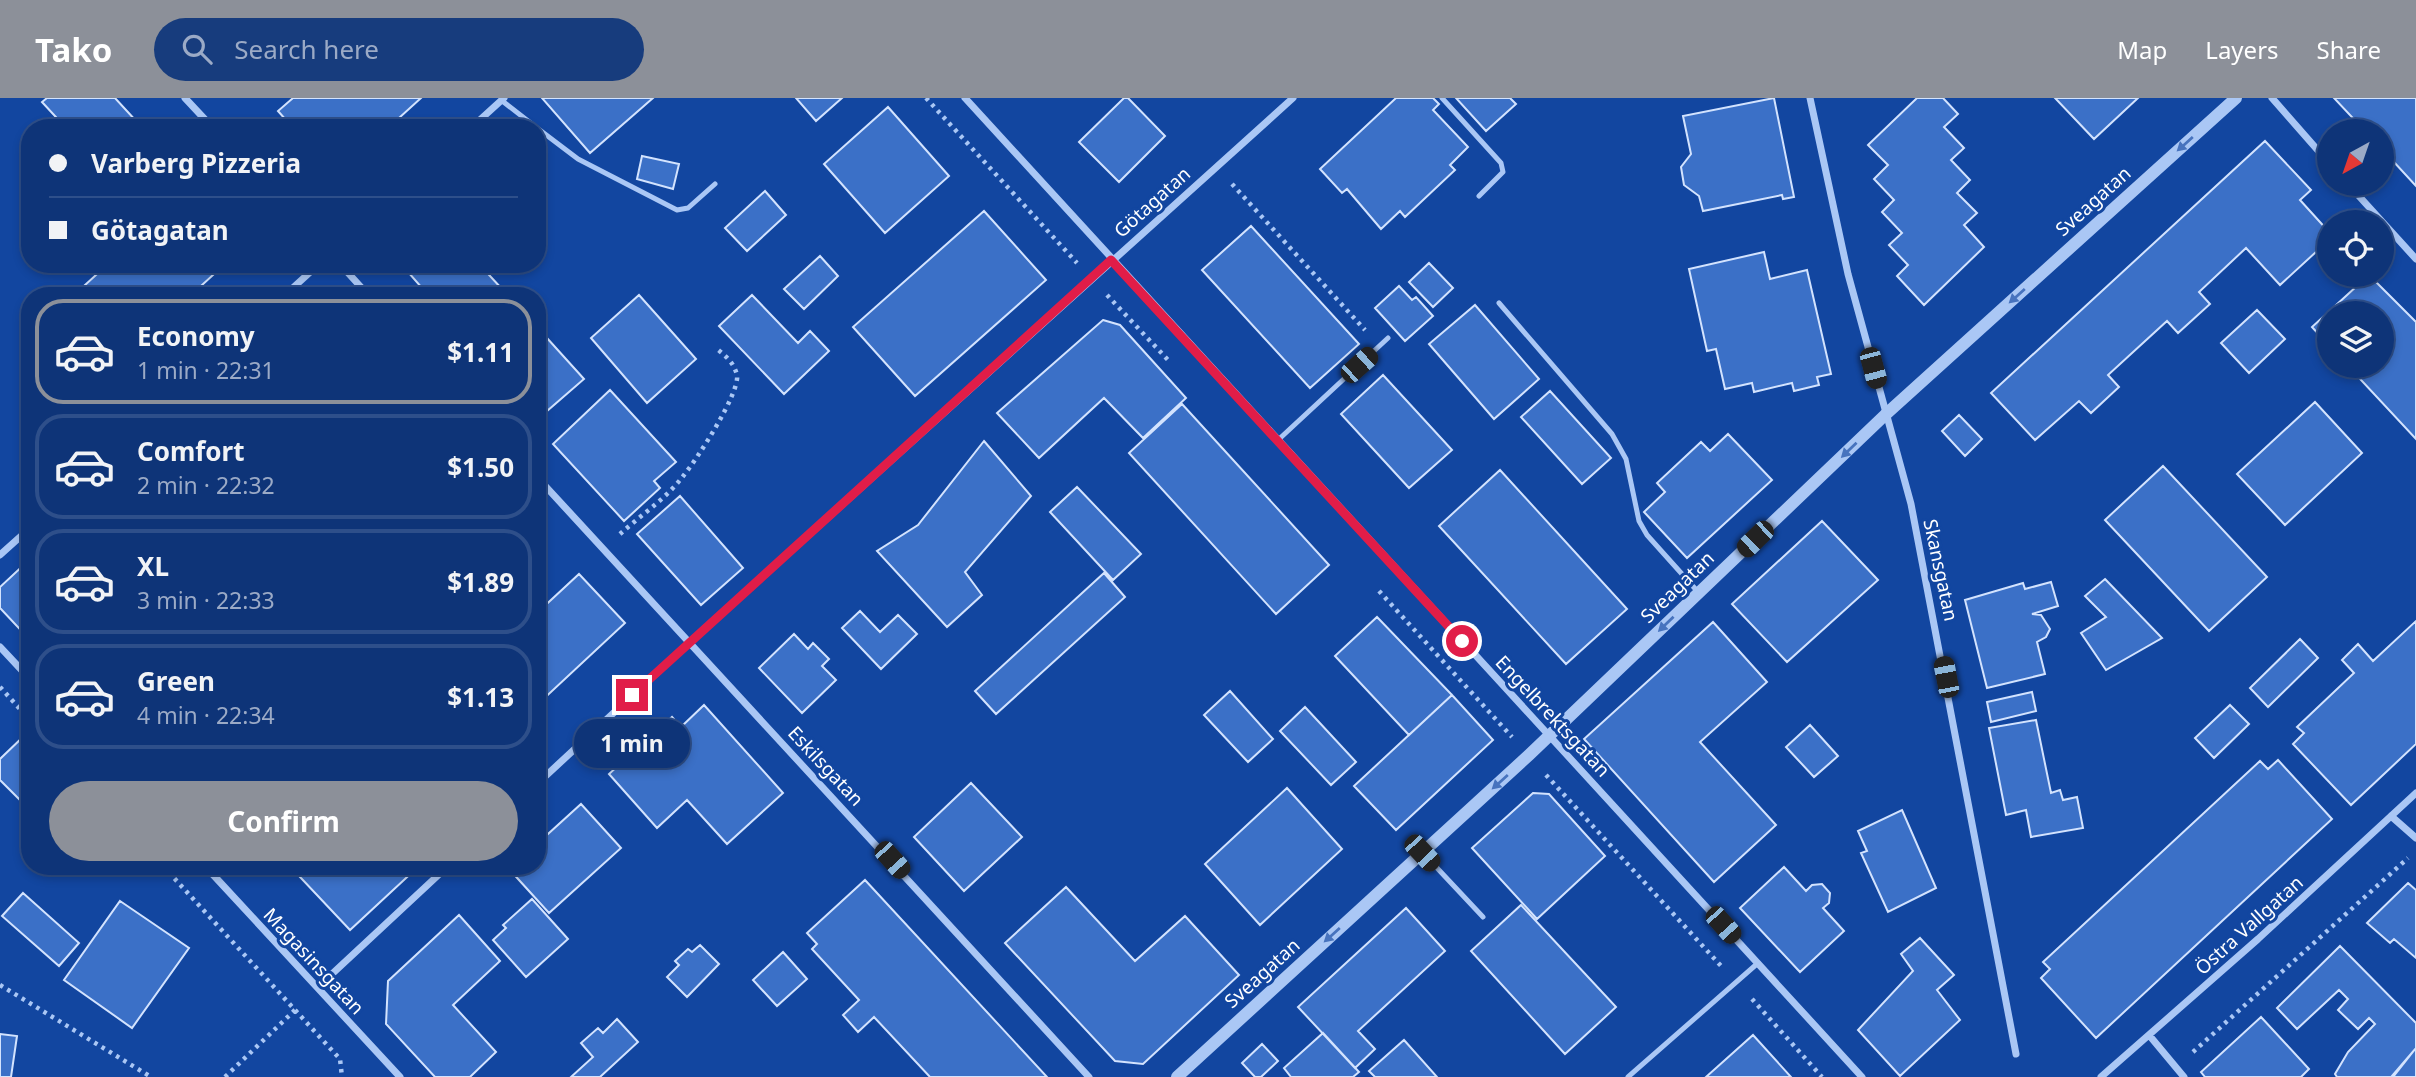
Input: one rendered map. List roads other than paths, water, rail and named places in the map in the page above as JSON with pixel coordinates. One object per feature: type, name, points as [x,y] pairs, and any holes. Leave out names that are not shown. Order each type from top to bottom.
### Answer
[{"type":"street","points":[[185,98],[205,119]]},
{"type":"street","name":"Engelbrektsgatan","points":[[965,98],[1862,1077]]},
{"type":"street","name":"Götagatan","points":[[546,775],[1091,278],[1293,98]]},
{"type":"street","name":"Skansgatan","points":[[1810,98],[1848,274],[1885,415],[1912,504],[2015,1054]]},
{"type":"street","name":"Sveagatan","points":[[1177,1077],[1529,755],[1885,415],[2236,98]]},
{"type":"street","points":[[2272,98],[2317,149]]},
{"type":"street","points":[[481,119],[502,99]]},
{"type":"street","points":[[2359,196],[2416,259]]},
{"type":"street","points":[[294,287],[309,273]]},
{"type":"street","points":[[348,273],[361,287]]},
{"type":"street","name":"Eskilsgatan","points":[[546,487],[1090,1077]]},
{"type":"street","points":[[0,555],[21,536]]},
{"type":"street","points":[[0,648],[21,670]]},
{"type":"street","name":"Östra Vallgatan","points":[[2101,1077],[2416,793]]},
{"type":"street","points":[[2391,816],[2416,838]]},
{"type":"street","name":"Magasinsgatan","points":[[213,875],[400,1077]]},
{"type":"street","points":[[318,987],[438,875]]},
{"type":"street","points":[[2149,1035],[2184,1077]]},
{"type":"lane","points":[[1443,98],[1501,163],[1503,172],[1479,197]]},
{"type":"lane","points":[[502,99],[526,119]]},
{"type":"lane","points":[[546,135],[578,159],[677,210],[688,208],[715,184]]},
{"type":"lane","points":[[1499,303],[1612,434],[1626,460],[1639,522],[1647,535],[1699,593]]},
{"type":"lane","points":[[1277,440],[1388,338]]},
{"type":"lane","points":[[1422,853],[1483,917]]},
{"type":"lane","points":[[1628,1077],[1758,963]]}]
